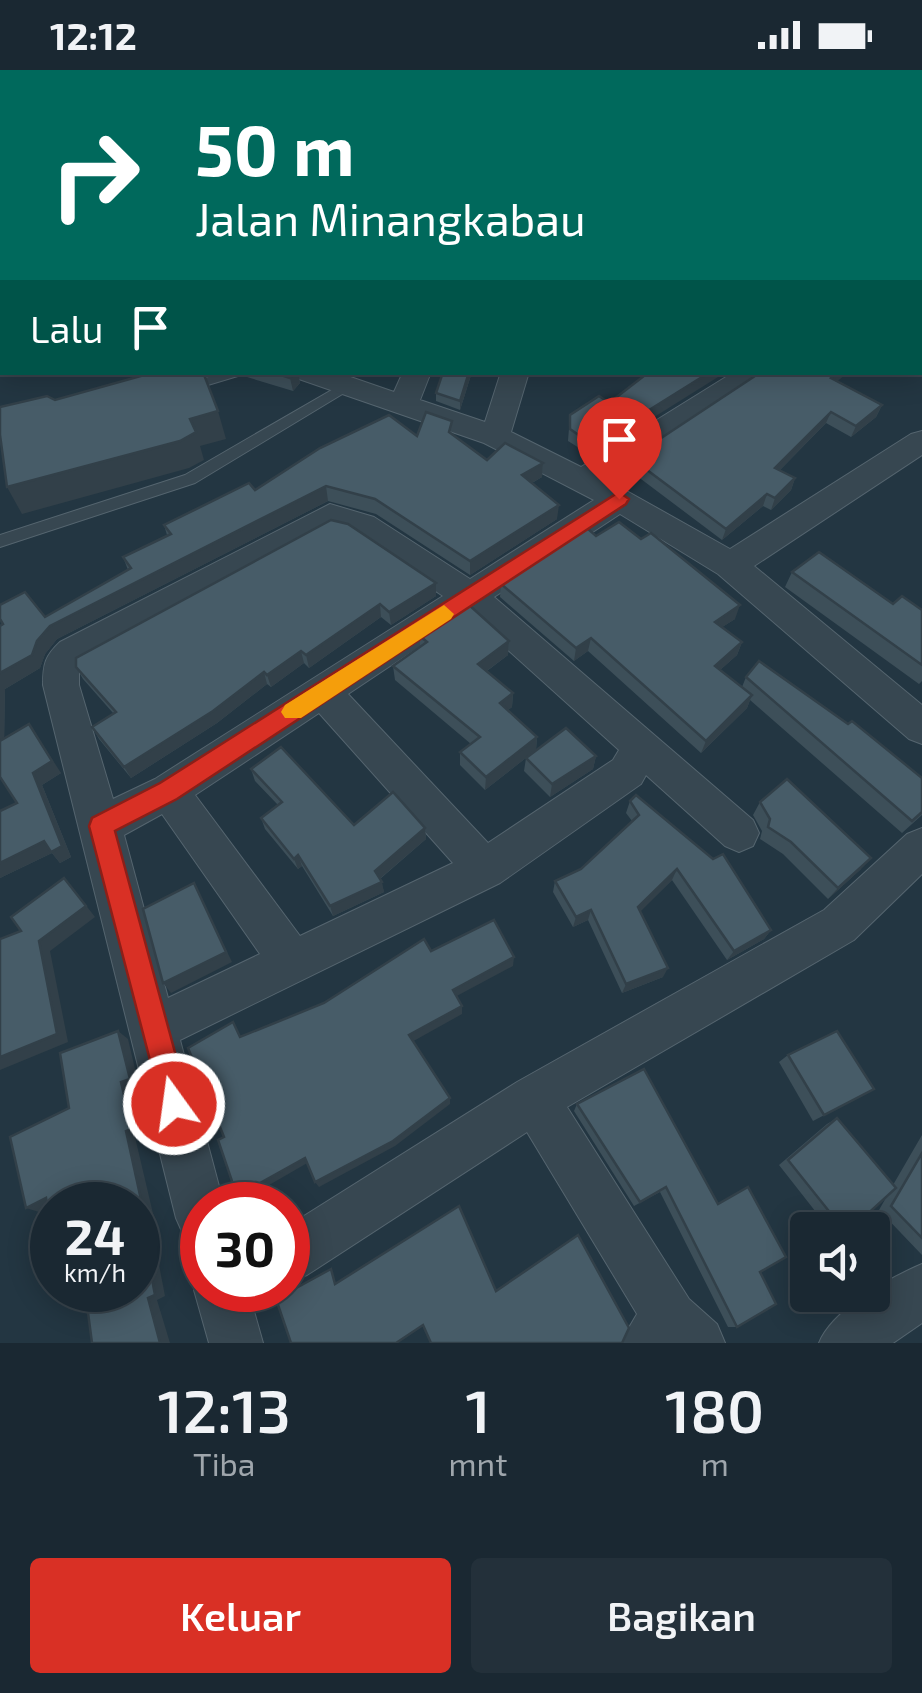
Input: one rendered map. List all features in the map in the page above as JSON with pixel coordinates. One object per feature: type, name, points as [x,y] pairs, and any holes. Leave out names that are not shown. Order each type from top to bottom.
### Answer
[{"type":"street","points":[[905,70],[922,70]]},
{"type":"street","points":[[317,375],[495,436],[585,479],[730,565],[922,728]]},
{"type":"street","points":[[404,405],[416,375]]},
{"type":"street","points":[[495,436],[514,375]]},
{"type":"street","points":[[585,479],[750,375]]},
{"type":"street","points":[[730,565],[922,441]]},
{"type":"street","points":[[101,826],[169,791],[619,499]]},
{"type":"street","points":[[193,1182],[60,674],[61,663],[73,652],[330,516],[362,525],[470,596],[739,833]]},
{"type":"street","points":[[323,692],[486,869]]},
{"type":"street","points":[[155,1028],[486,869],[627,772],[642,747]]},
{"type":"street","points":[[169,791],[292,962]]},
{"type":"street","points":[[310,1242],[534,1099],[839,924],[922,847]]},
{"type":"street","points":[[534,1099],[672,1335]]},
{"type":"street","points":[[846,1343],[922,1291]]},
{"type":"lane","points":[[173,391],[233,375]]},
{"type":"lane","points":[[0,541],[190,480],[349,384]]},
{"type":"building","points":[[144,375],[204,375],[218,411],[190,419],[196,432],[180,441],[7,487],[0,407],[47,396],[55,400]]},
{"type":"building","points":[[442,375],[468,375],[460,401],[436,393]]},
{"type":"building","points":[[645,375],[705,375],[593,445],[570,429],[570,415],[599,396],[609,403]]},
{"type":"building","points":[[756,375],[834,375],[831,378],[882,405],[856,426],[831,412],[775,468],[795,478],[775,498],[767,494],[726,529],[631,458]]},
{"type":"building","points":[[426,412],[452,421],[449,432],[487,460],[505,443],[543,463],[522,475],[559,505],[470,561],[375,499],[326,486],[50,626],[37,641],[32,655],[0,673],[0,605],[25,592],[45,617],[131,568],[123,557],[171,534],[164,525],[249,483],[255,490],[320,448],[389,415],[417,436]]},
{"type":"building","points":[[331,520],[348,524],[436,583],[389,612],[380,604],[306,655],[301,651],[267,675],[264,672],[213,711],[124,767],[92,727],[116,712],[76,667],[76,658]]},
{"type":"building","points":[[619,522],[641,539],[651,533],[740,605],[715,622],[742,642],[715,666],[752,695],[706,741],[591,638],[576,648],[501,584],[587,528],[596,536]]},
{"type":"building","points":[[819,552],[893,604],[902,596],[922,610],[922,665],[792,572]]},
{"type":"building","points":[[468,604],[509,641],[478,664],[513,693],[500,703],[537,737],[486,777],[460,752],[480,737],[393,666],[427,642],[420,636]]},
{"type":"building","points":[[759,661],[848,724],[852,721],[922,778],[922,812],[912,821],[746,677]]},
{"type":"building","points":[[29,724],[52,761],[33,773],[62,846],[51,852],[44,841],[0,863],[0,811],[17,803],[0,777],[0,741]]},
{"type":"building","points":[[566,728],[596,756],[552,784],[526,758]]},
{"type":"building","points":[[281,747],[354,825],[393,792],[425,828],[375,871],[382,882],[330,906],[298,855],[294,859],[261,818],[282,802],[251,769]]},
{"type":"building","points":[[787,779],[871,858],[838,888],[791,842],[768,827],[770,819],[760,802]]},
{"type":"building","points":[[636,795],[713,859],[723,854],[771,930],[734,951],[677,869],[638,907],[668,968],[626,984],[591,910],[576,917],[555,881],[581,869],[639,815],[630,801]]},
{"type":"building","points":[[64,878],[86,906],[39,941],[57,1034],[0,1057],[0,939],[21,931],[11,917]]},
{"type":"building","points":[[194,883],[226,952],[163,983],[143,909]]},
{"type":"building","points":[[494,920],[514,957],[453,990],[462,1006],[409,1035],[450,1098],[393,1141],[315,1182],[305,1158],[262,1182],[232,1182],[218,1140],[224,1137],[188,1048],[233,1022],[240,1037],[324,1003],[424,939],[431,951]]},
{"type":"building","points":[[118,1031],[130,1079],[121,1082],[132,1129],[126,1131],[137,1182],[30,1182],[30,1206],[26,1208],[10,1137],[69,1108],[60,1053]]},
{"type":"building","points":[[837,1031],[874,1089],[824,1115],[788,1055]]},
{"type":"building","points":[[644,1069],[718,1204],[748,1187],[786,1257],[760,1272],[776,1304],[737,1327],[666,1187],[640,1202],[577,1104]]},
{"type":"building","points":[[837,1118],[896,1188],[870,1212],[830,1212],[788,1160]]},
{"type":"building","points":[[922,1153],[922,1238],[891,1206]]},
{"type":"building","points":[[459,1206],[496,1291],[578,1235],[629,1328],[622,1343],[431,1343],[423,1325],[396,1343],[291,1343],[280,1312],[310,1312],[310,1280],[331,1269],[335,1284]]},
{"type":"building","points":[[88,1312],[152,1312],[160,1343],[92,1343]]},
{"type":"slow traffic","points":[[293,712],[444,614]]},
{"type":"route","points":[[174,1104],[101,826],[169,791],[619,499]]}]
